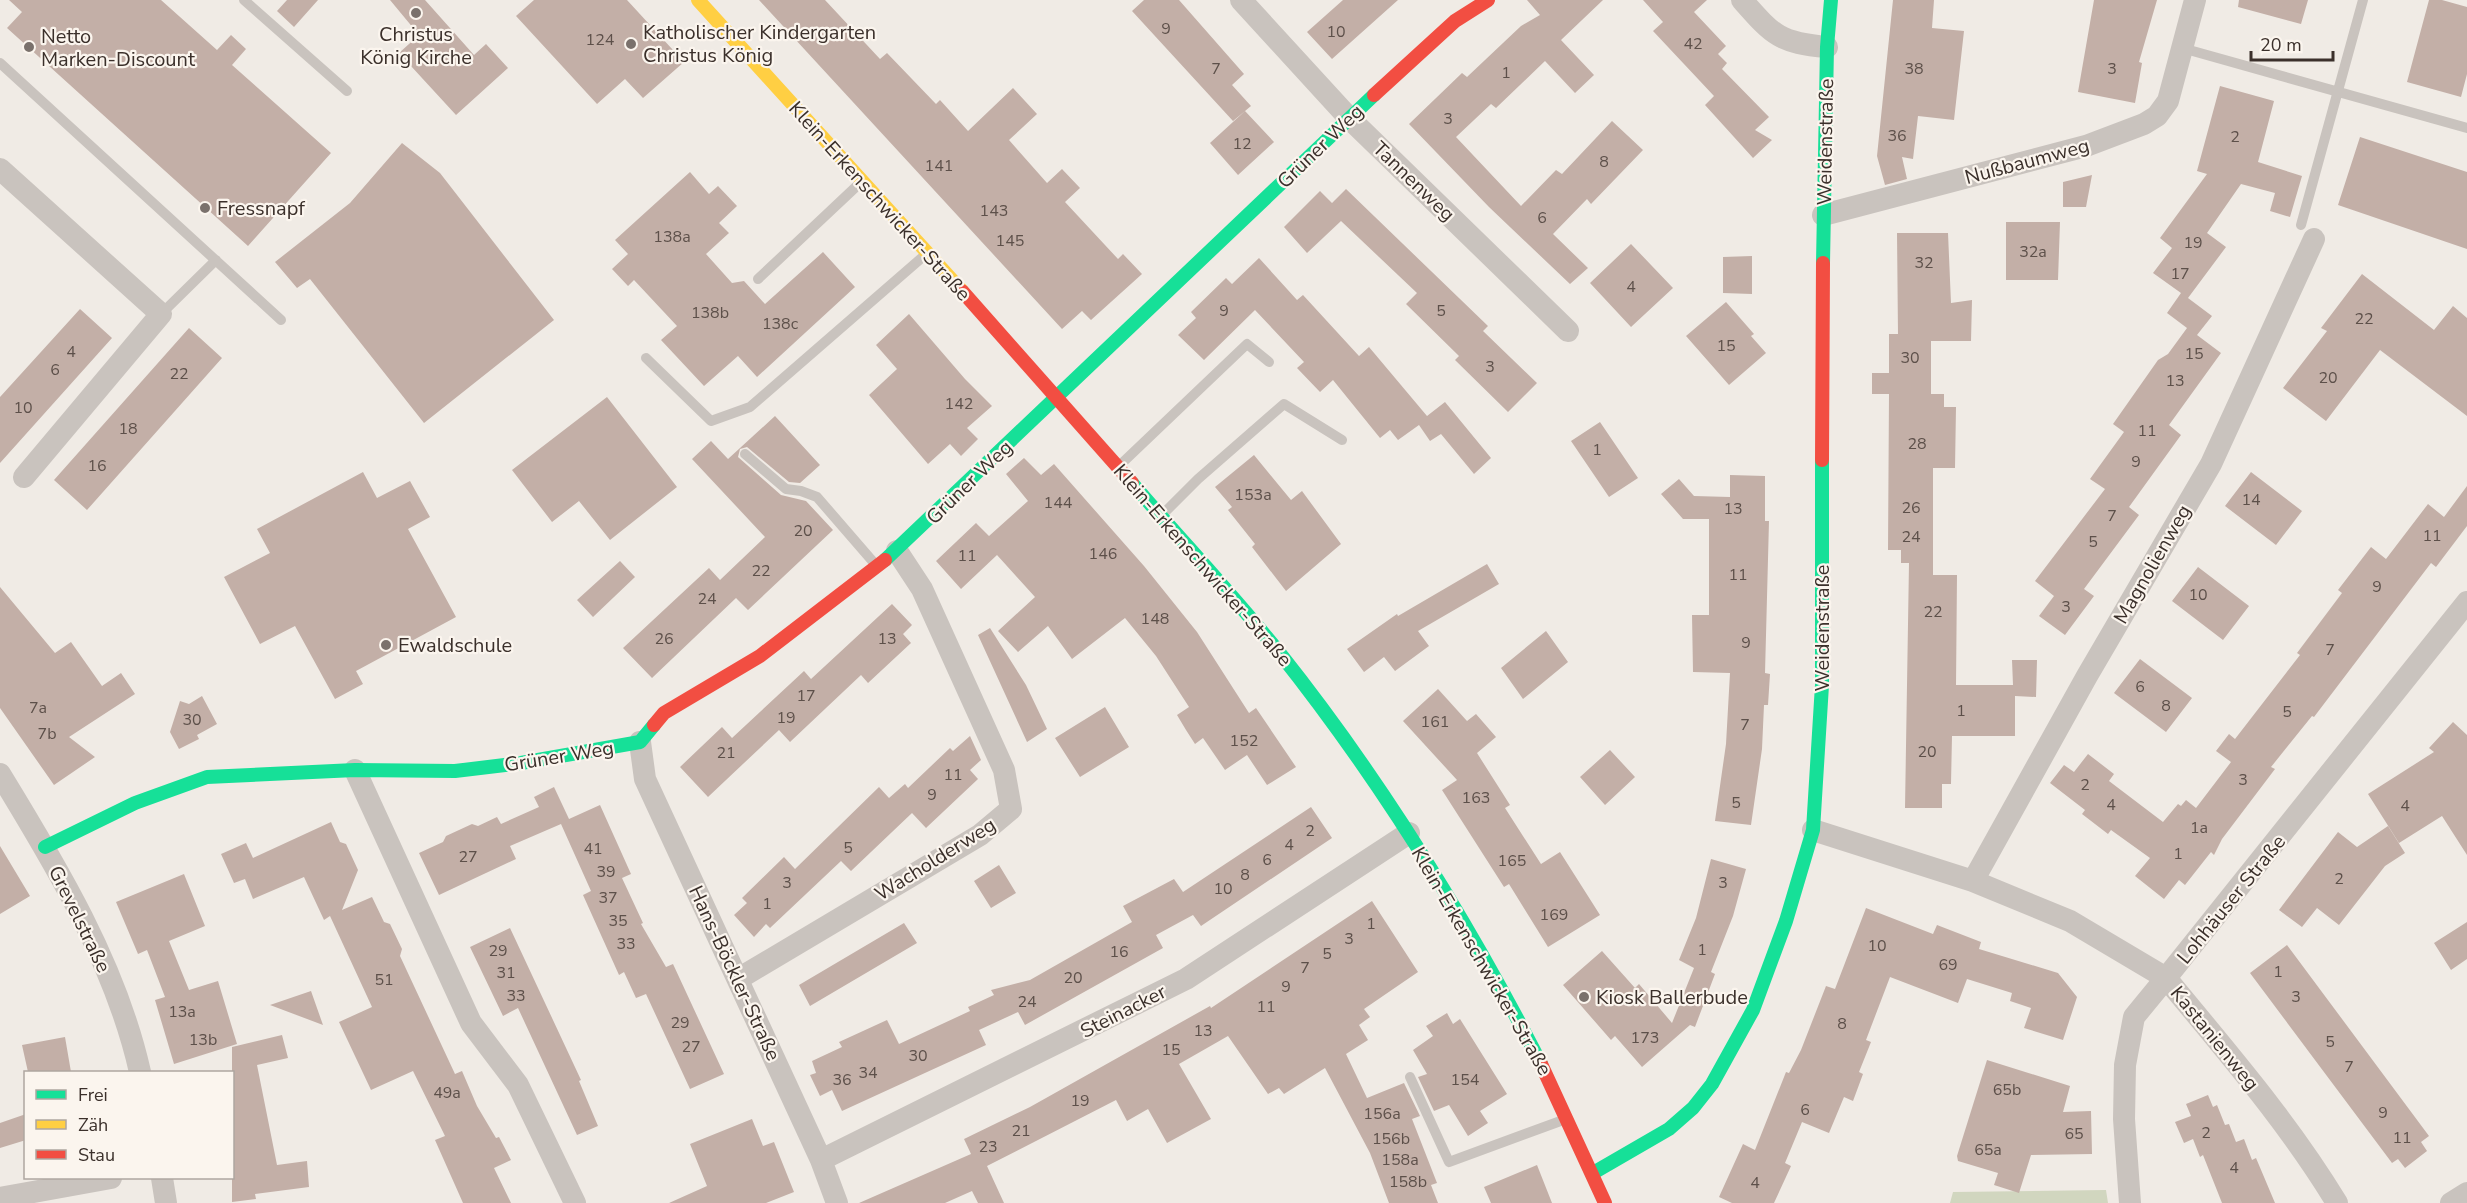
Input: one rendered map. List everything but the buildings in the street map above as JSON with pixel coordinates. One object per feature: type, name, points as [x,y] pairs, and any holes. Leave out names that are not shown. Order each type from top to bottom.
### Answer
[{"type":"street","name":"Klein-Erkenschwicker-Straße","points":[[698,0],[1057,395],[1294,671],[1409,833],[1487,963],[1569,1118],[1605,1203]]},
{"type":"street","name":"Tannenweg","points":[[1241,0],[1349,118],[1568,331]]},
{"type":"street","name":"Grüner Weg","points":[[45,847],[135,802],[207,777],[355,770],[455,771],[609,749],[640,742],[664,713],[760,656],[897,551],[1057,395],[1095,363],[1349,118],[1455,21],[1488,0]]},
{"type":"street","points":[[1742,0],[1760,21],[1783,40],[1827,47]]},
{"type":"street","name":"Weidenstraße","points":[[1593,1173],[1669,1129],[1693,1108],[1712,1084],[1753,1011],[1786,921],[1813,830],[1822,684],[1823,215],[1827,47],[1831,0]]},
{"type":"street","name":"Nußbaumweg","points":[[1823,215],[2086,146],[2144,124],[2157,116],[2168,100],[2195,0]]},
{"type":"street","points":[[0,169],[161,314],[24,477]]},
{"type":"street","name":"Magnolienweg","points":[[1973,881],[2087,676],[2211,464],[2308,232]]},
{"type":"street","name":"Wacholderweg","points":[[738,979],[980,835],[1011,809],[1004,770],[922,589],[897,551]]},
{"type":"street","name":"Lohhäuser Straße","points":[[1813,830],[1973,881],[2070,921],[2166,978],[2467,602]]},
{"type":"street","name":"Hans-Böckler-Straße","points":[[640,742],[645,779],[821,1160],[837,1203]]},
{"type":"street","points":[[355,770],[471,1023],[518,1085],[575,1203]]},
{"type":"street","name":"Grevelstraße","points":[[0,774],[45,847],[90,933],[130,1031],[140,1071]]},
{"type":"street","name":"Steinacker","points":[[821,1160],[1021,1063],[1186,978],[1409,833]]},
{"type":"street","name":"Kastanienweg","points":[[2130,1203],[2124,1119],[2125,1065],[2134,1017],[2166,978],[2247,1074],[2313,1164],[2337,1203]]},
{"type":"street","points":[[0,1198],[105,1179]]},
{"type":"street","points":[[162,1179],[166,1203]]},
{"type":"street","points":[[2451,1203],[2467,1193]]},
{"type":"lane","points":[[244,0],[348,91]]},
{"type":"lane","points":[[2308,232],[2338,92],[2363,0]]},
{"type":"lane","points":[[2182,48],[2467,128]]},
{"type":"lane","points":[[0,63],[281,320]]},
{"type":"lane","points":[[758,279],[862,181]]},
{"type":"lane","points":[[646,358],[711,421],[750,407],[927,253]]},
{"type":"lane","points":[[161,314],[216,260]]},
{"type":"lane","points":[[1118,467],[1247,344],[1269,362]]},
{"type":"lane","points":[[1161,516],[1198,479],[1284,404],[1342,440]]},
{"type":"lane","points":[[745,454],[786,489],[801,491],[817,497],[877,566]]},
{"type":"lane","points":[[1410,1077],[1449,1162],[1569,1118]]},
{"type":"green space","points":[[2106,1190],[2108,1203],[1950,1203],[1953,1192]]},
{"type":"traffic: fast","points":[[1823,263],[1827,47],[1831,0]]},
{"type":"traffic: fast","points":[[885,560],[1374,95]]},
{"type":"traffic: fast","points":[[1593,1173],[1669,1129],[1693,1108],[1712,1084],[1753,1010],[1786,921],[1813,830],[1822,685],[1822,460]]},
{"type":"traffic: fast","points":[[1132,483],[1260,629],[1352,749],[1452,903],[1541,1064]]},
{"type":"traffic: fast","points":[[45,847],[135,803],[207,777],[355,770],[455,771],[521,763],[640,742],[654,725]]},
{"type":"traffic: slow","points":[[698,0],[962,291]]},
{"type":"traffic: jam","points":[[1374,95],[1455,21],[1488,0]]},
{"type":"traffic: jam","points":[[1822,460],[1823,263]]},
{"type":"traffic: jam","points":[[962,291],[1132,483]]},
{"type":"traffic: jam","points":[[654,725],[664,713],[760,656],[885,560]]},
{"type":"traffic: jam","points":[[1541,1064],[1605,1203]]},
{"type":"place","name":"Christus König Kirche","points":[[416,13]]},
{"type":"place","name":"Katholischer Kindergarten Christus König","points":[[631,44]]},
{"type":"place","name":"Netto Marken-Discount","points":[[29,47]]},
{"type":"place","name":"Fressnapf","points":[[205,208]]},
{"type":"place","name":"Ewaldschule","points":[[386,645]]},
{"type":"place","name":"Kiosk Ballerbude","points":[[1584,997]]}]
